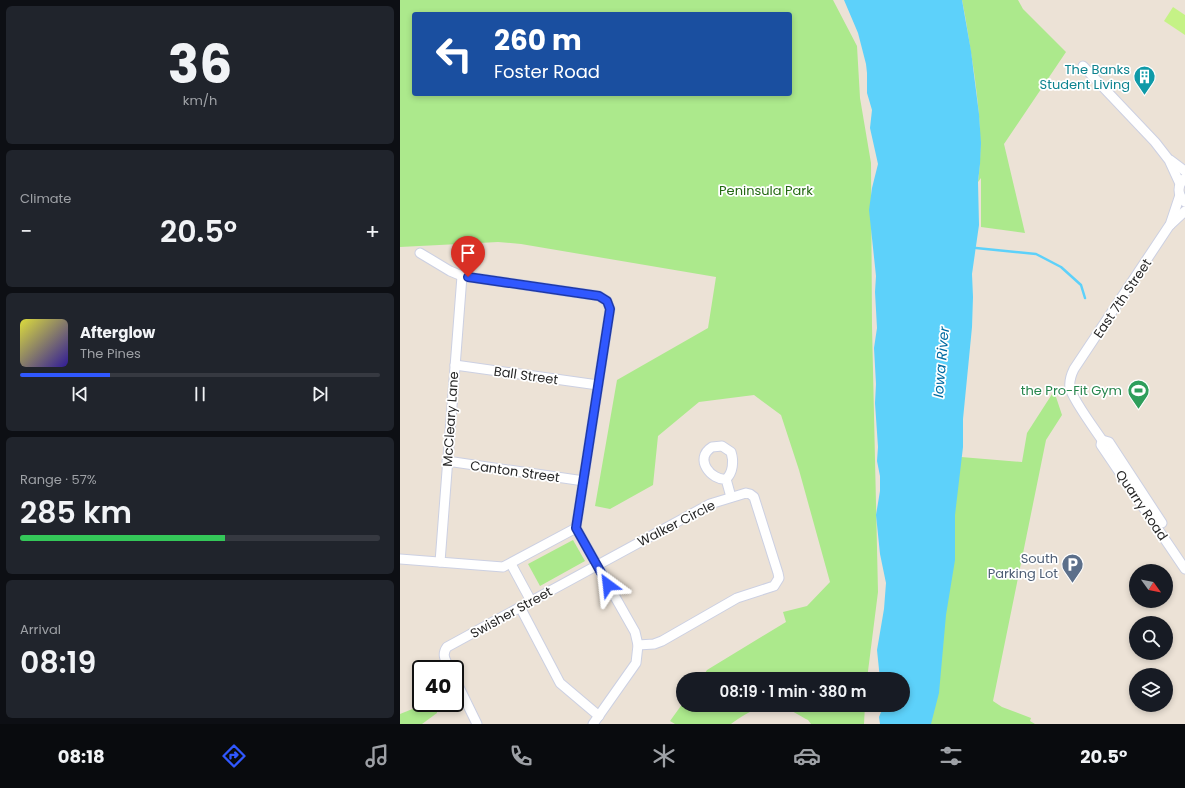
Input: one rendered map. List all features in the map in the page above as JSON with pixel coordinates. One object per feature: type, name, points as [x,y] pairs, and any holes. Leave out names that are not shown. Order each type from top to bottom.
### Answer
[{"type":"street","points":[[1082,66],[1155,142],[1183,181]]},
{"type":"street","points":[[1169,160],[1185,171]]},
{"type":"street","name":"East 7th Street","points":[[1074,369],[1169,226],[1182,198],[1179,188],[1183,181]]},
{"type":"street","name":"East 7th Street","points":[[1169,226],[1185,211]]},
{"type":"street","points":[[420,253],[450,271],[462,276],[599,296],[607,301],[610,309],[576,528],[635,632],[638,645],[636,663],[593,724]]},
{"type":"street","name":"McCleary Lane","points":[[440,562],[462,276]]},
{"type":"street","name":"Ball Street","points":[[455,365],[598,385]]},
{"type":"street","name":"Quarry Road","points":[[1074,369],[1070,378],[1070,387],[1075,398],[1102,440],[1102,445],[1185,569]]},
{"type":"street","name":"Quarry Road","points":[[1102,440],[1109,442],[1185,558]]},
{"type":"street","name":"Canton Street","points":[[447,461],[584,481]]},
{"type":"street","points":[[726,479],[731,497]]},
{"type":"street","name":"Walker Circle","points":[[597,566],[710,504],[746,493],[754,497],[778,573],[778,582],[770,588],[737,598],[662,641],[654,644],[638,645]]},
{"type":"street","points":[[400,560],[503,568],[576,528]]},
{"type":"street","points":[[511,564],[531,601]]},
{"type":"street","name":"Swisher Street","points":[[446,660],[444,652],[447,647],[520,606],[597,566]]},
{"type":"street","points":[[520,606],[560,683],[599,716]]},
{"type":"street","points":[[464,697],[477,724]]},
{"type":"green space","name":"Peninsula Park","points":[[400,0],[833,0],[857,46],[860,98],[871,163],[872,326],[878,592],[868,672],[706,672],[786,622],[783,612],[807,606],[830,582],[799,470],[781,415],[754,395],[699,402],[658,436],[653,485],[610,509],[595,506],[617,380],[708,328],[716,277],[521,244],[498,242],[400,247]]},
{"type":"green space","points":[[962,0],[1018,0],[1023,9],[1066,52],[1004,144],[1025,233],[981,227],[981,178],[978,182],[980,154],[979,113]]},
{"type":"green space","points":[[1173,7],[1185,15],[1185,35],[1164,21]]},
{"type":"green space","points":[[1054,391],[1062,415],[1046,440],[993,701],[1002,707],[1031,718],[1030,721],[1035,724],[925,724],[961,457],[1022,462],[1027,433]]},
{"type":"green space","points":[[573,540],[585,561],[540,586],[528,564]]},
{"type":"green space","points":[[412,709],[412,712],[437,712],[422,724],[400,724],[400,714]]},
{"type":"green space","points":[[676,712],[751,712],[742,716],[731,724],[675,724],[670,721]]},
{"type":"green space","points":[[795,712],[865,712],[864,724],[811,724],[808,720]]},
{"type":"water","name":"Iowa River","points":[[844,0],[962,0],[971,51],[979,114],[981,143],[978,182],[979,225],[972,274],[972,327],[963,419],[963,447],[955,515],[955,560],[946,615],[939,693],[931,724],[880,724],[879,717],[881,712],[910,712],[910,672],[879,672],[877,650],[884,609],[886,583],[880,554],[876,515],[880,491],[880,476],[877,461],[878,447],[875,403],[876,384],[874,348],[877,328],[875,292],[876,276],[869,210],[872,188],[878,164],[870,128],[872,110],[867,93],[866,64],[858,33]]},
{"type":"waterway","points":[[976,248],[1036,254],[1061,267],[1081,285],[1085,298]]},
{"type":"place","name":"The Banks Student Living","points":[[1145,96]]},
{"type":"place","name":"the Pro-Fit Gym","points":[[1138,410]]},
{"type":"place","name":"South Parking Lot","points":[[1073,584]]},
{"type":"route","points":[[468,277],[599,296],[607,301],[610,309],[576,528],[608,585]]}]
